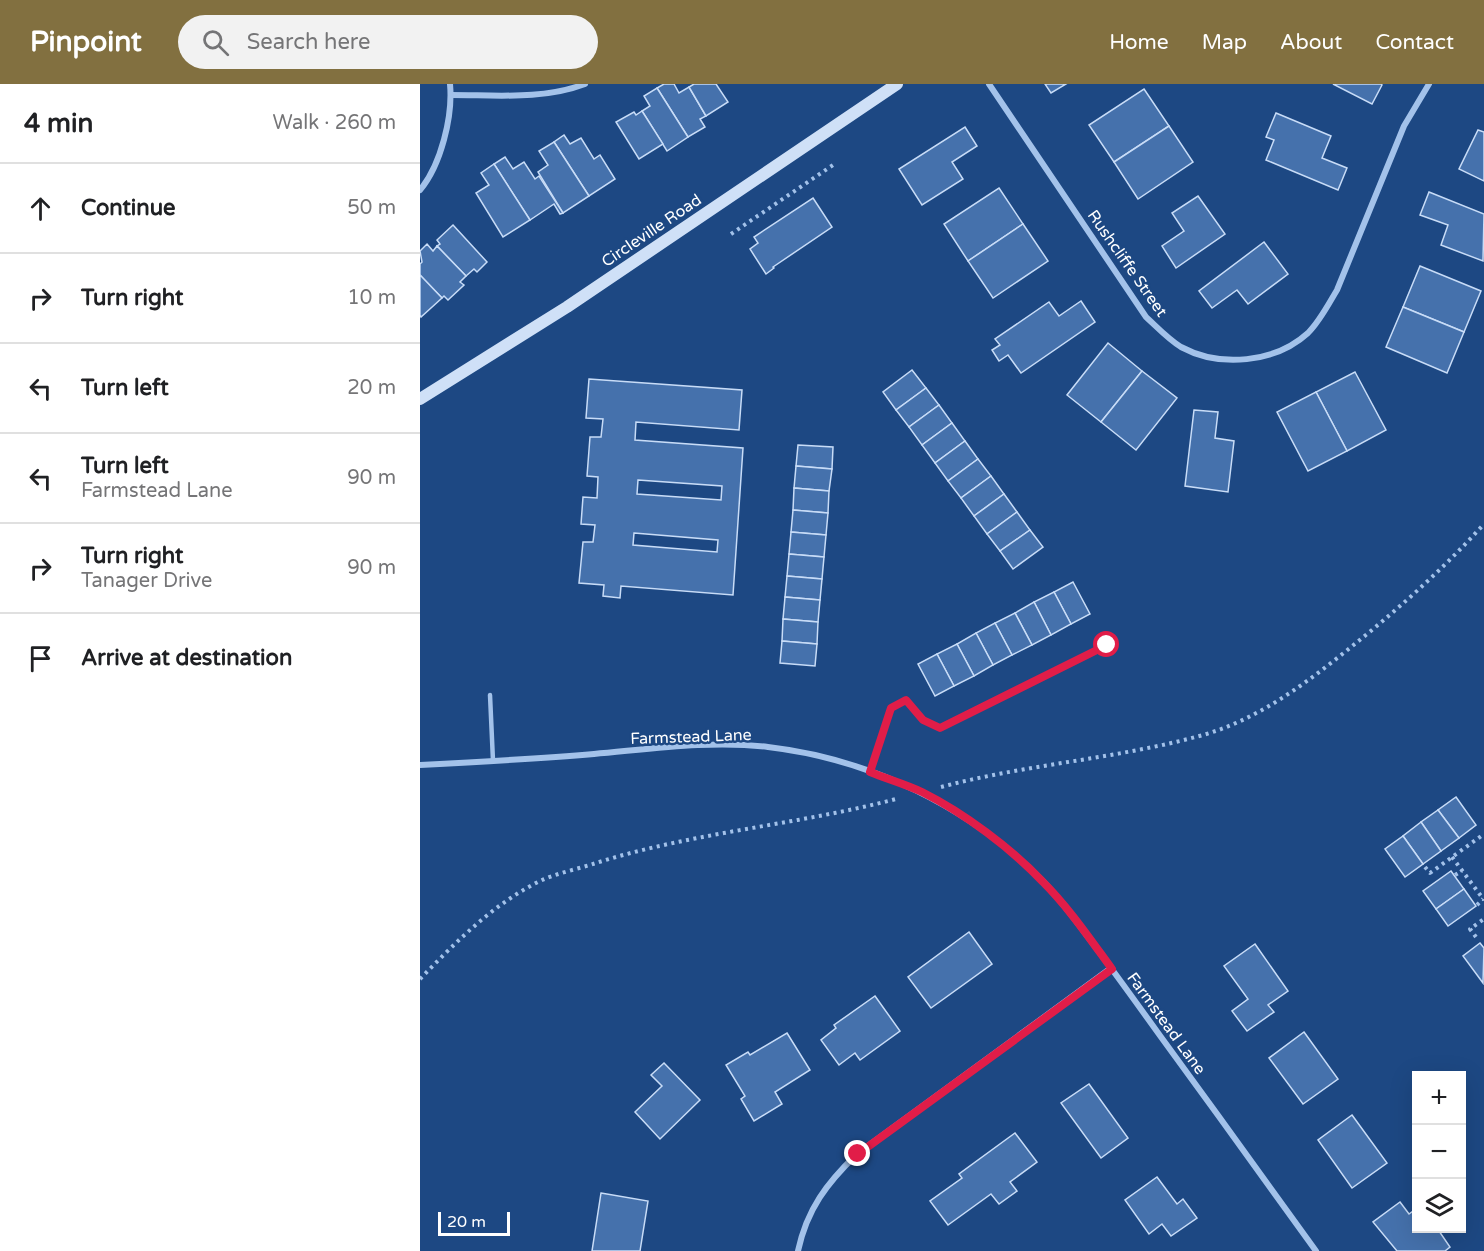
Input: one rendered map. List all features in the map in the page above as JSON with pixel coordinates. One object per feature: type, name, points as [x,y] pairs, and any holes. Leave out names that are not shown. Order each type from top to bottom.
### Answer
[{"type":"street","points":[[420,190],[438,156],[447,131],[450,84]]},
{"type":"street","points":[[451,95],[547,94],[585,84]]},
{"type":"street","name":"Circleville Road","points":[[420,399],[567,307],[897,84]]},
{"type":"street","name":"Rushcliffe Street","points":[[989,84],[1146,316],[1182,347],[1206,356],[1236,360],[1261,357],[1287,347],[1308,333],[1324,313],[1336,290],[1404,126],[1430,84]]},
{"type":"street","name":"Farmstead Lane","points":[[420,765],[721,745],[768,747],[817,756],[870,772],[922,792],[962,816],[1010,851],[1043,882],[1112,969],[1317,1251]]},
{"type":"street","points":[[798,1251],[802,1232],[816,1202],[834,1176],[858,1154],[1112,969]]},
{"type":"lane","points":[[870,772],[891,708],[906,700],[923,720],[940,728],[1107,645]]},
{"type":"lane","points":[[490,695],[493,761]]},
{"type":"path","points":[[731,234],[833,165]]},
{"type":"path","points":[[946,786],[1161,745],[1205,734],[1245,718],[1287,695],[1350,648],[1435,576],[1484,524]]},
{"type":"path","points":[[420,979],[459,939],[504,902],[541,880],[638,850],[796,821],[898,798]]},
{"type":"path","points":[[1425,867],[1430,873],[1484,834]]},
{"type":"path","points":[[1461,841],[1466,847]]},
{"type":"path","points":[[1452,857],[1484,900],[1477,905]]},
{"type":"path","points":[[1455,875],[1462,871]]},
{"type":"path","points":[[1476,937],[1470,929],[1484,919]]},
{"type":"building","points":[[664,84],[674,84],[679,93],[689,87],[706,116],[700,119],[705,127],[688,137],[657,88]]},
{"type":"building","points":[[694,84],[716,84],[728,102],[706,116],[689,87]]},
{"type":"building","points":[[1045,84],[1066,84],[1051,93]]},
{"type":"building","points":[[1333,84],[1381,84],[1382,85],[1372,104]]},
{"type":"building","points":[[657,88],[688,137],[667,151],[642,111],[650,106],[644,96]]},
{"type":"building","points":[[1144,89],[1169,126],[1114,162],[1089,125]]},
{"type":"building","points":[[642,111],[663,144],[639,159],[616,122],[634,112],[636,115]]},
{"type":"building","points":[[1276,113],[1331,136],[1322,158],[1347,168],[1338,190],[1266,160],[1274,140],[1266,137]]},
{"type":"building","points":[[1169,126],[1193,162],[1138,199],[1114,162]]},
{"type":"building","points":[[965,127],[977,146],[952,162],[963,179],[922,205],[899,169]]},
{"type":"building","points":[[1478,130],[1484,132],[1484,181],[1459,169]]},
{"type":"building","points":[[564,135],[570,144],[581,138],[594,159],[600,155],[615,179],[589,196],[554,142]]},
{"type":"building","points":[[554,142],[589,196],[563,213],[538,172],[548,165],[539,151]]},
{"type":"building","points":[[505,157],[513,169],[524,162],[535,179],[539,176],[563,213],[560,214],[554,204],[530,220],[494,164]]},
{"type":"building","points":[[494,164],[530,220],[503,237],[476,193],[489,185],[481,173]]},
{"type":"building","points":[[999,188],[1023,224],[968,261],[944,224]]},
{"type":"building","points":[[1429,192],[1484,214],[1483,261],[1441,245],[1448,225],[1420,215]]},
{"type":"building","points":[[1198,196],[1225,234],[1176,268],[1162,246],[1184,231],[1172,213]]},
{"type":"building","points":[[813,198],[832,227],[766,274],[750,249],[758,243],[754,237]]},
{"type":"building","points":[[1023,224],[1048,261],[993,298],[968,261]]},
{"type":"building","points":[[453,225],[487,262],[477,272],[474,269],[466,276],[437,246],[440,244],[437,240]]},
{"type":"building","points":[[1264,242],[1288,274],[1248,304],[1237,290],[1212,308],[1199,291]]},
{"type":"building","points":[[427,244],[433,251],[437,246],[466,276],[460,282],[464,285],[448,300],[444,296],[442,298],[420,275],[422,262],[420,251]]},
{"type":"building","points":[[1420,266],[1481,291],[1464,332],[1403,307]]},
{"type":"building","points":[[420,275],[442,298],[421,317],[420,315]]},
{"type":"building","points":[[1081,301],[1095,322],[1021,373],[1008,355],[999,361],[992,350],[1000,345],[995,339],[1049,302],[1059,316]]},
{"type":"building","points":[[1403,307],[1464,332],[1447,373],[1386,347]]},
{"type":"building","points":[[1108,343],[1142,371],[1101,422],[1067,395]]},
{"type":"building","points":[[912,370],[926,388],[896,410],[883,392]]},
{"type":"building","points":[[1142,371],[1177,398],[1136,450],[1101,422]]},
{"type":"building","points":[[1355,372],[1386,430],[1347,451],[1316,392]]},
{"type":"building","points":[[589,379],[742,390],[739,430],[636,422],[635,440],[743,448],[733,595],[621,586],[620,598],[603,596],[604,585],[579,583],[583,542],[593,542],[595,525],[581,524],[583,497],[597,498],[598,477],[587,476],[590,437],[601,437],[603,419],[586,418]],"holes":[[[638,480],[722,486],[721,500],[637,494]],[[634,533],[718,540],[717,552],[633,545]]]},
{"type":"building","points":[[926,388],[939,405],[909,427],[896,410]]},
{"type":"building","points":[[1316,392],[1347,451],[1308,471],[1277,412]]},
{"type":"building","points":[[939,405],[952,423],[922,445],[909,427]]},
{"type":"building","points":[[1194,410],[1218,412],[1215,438],[1234,441],[1228,492],[1185,486]]},
{"type":"building","points":[[952,423],[965,441],[935,463],[922,445]]},
{"type":"building","points":[[965,441],[978,459],[948,481],[935,463]]},
{"type":"building","points":[[798,445],[833,447],[832,469],[796,466]]},
{"type":"building","points":[[978,459],[991,476],[961,498],[948,481]]},
{"type":"building","points":[[796,466],[832,469],[829,491],[794,488]]},
{"type":"building","points":[[991,476],[1004,494],[974,516],[961,498]]},
{"type":"building","points":[[794,488],[829,491],[828,513],[793,510]]},
{"type":"building","points":[[1004,494],[1017,512],[987,534],[974,516]]},
{"type":"building","points":[[793,510],[828,513],[826,535],[791,532]]},
{"type":"building","points":[[1017,512],[1030,530],[1000,551],[987,534]]},
{"type":"building","points":[[1030,530],[1043,547],[1013,569],[1000,551]]},
{"type":"building","points":[[791,532],[826,535],[824,557],[789,554]]},
{"type":"building","points":[[789,554],[824,557],[822,579],[787,576]]},
{"type":"building","points":[[787,576],[822,579],[820,600],[785,597]]},
{"type":"building","points":[[1073,582],[1090,614],[1071,624],[1054,592]]},
{"type":"building","points":[[1054,592],[1071,624],[1051,635],[1034,602]]},
{"type":"building","points":[[785,597],[820,600],[818,622],[783,619]]},
{"type":"building","points":[[1034,602],[1051,635],[1032,645],[1015,613]]},
{"type":"building","points":[[1015,613],[1032,645],[1012,655],[995,623]]},
{"type":"building","points":[[783,619],[818,622],[817,644],[782,641]]},
{"type":"building","points":[[995,623],[1012,655],[993,665],[976,633]]},
{"type":"building","points":[[976,633],[993,665],[974,676],[957,644]]},
{"type":"building","points":[[782,641],[817,644],[815,666],[780,663]]},
{"type":"building","points":[[957,644],[974,676],[954,686],[937,654]]},
{"type":"building","points":[[937,654],[954,686],[935,696],[918,664]]},
{"type":"building","points":[[1456,797],[1476,825],[1459,838],[1438,810]]},
{"type":"building","points":[[1438,810],[1459,838],[1441,851],[1421,822]]},
{"type":"building","points":[[1421,822],[1441,851],[1423,864],[1403,836]]},
{"type":"building","points":[[1403,836],[1423,864],[1405,877],[1385,849]]},
{"type":"building","points":[[1451,871],[1464,889],[1436,909],[1423,891]]},
{"type":"building","points":[[1464,889],[1476,906],[1448,926],[1436,909]]},
{"type":"building","points":[[969,932],[992,964],[931,1008],[908,977]]},
{"type":"building","points":[[1480,943],[1484,948],[1483,983],[1463,956]]},
{"type":"building","points":[[1255,944],[1288,991],[1268,1005],[1274,1012],[1247,1031],[1232,1011],[1248,999],[1224,966]]},
{"type":"building","points":[[875,996],[900,1031],[860,1060],[855,1053],[839,1065],[821,1040],[836,1028],[834,1025]]},
{"type":"building","points":[[1304,1032],[1338,1079],[1303,1104],[1269,1058]]},
{"type":"building","points":[[787,1033],[810,1070],[775,1092],[782,1104],[754,1121],[741,1099],[745,1096],[726,1065],[748,1052],[750,1055]]},
{"type":"building","points":[[664,1063],[700,1100],[660,1139],[635,1112],[662,1086],[651,1075]]},
{"type":"building","points":[[1089,1084],[1128,1138],[1101,1158],[1061,1103]]},
{"type":"building","points":[[1352,1115],[1387,1163],[1352,1188],[1318,1140]]},
{"type":"building","points":[[1015,1133],[1037,1162],[1010,1182],[1017,1191],[999,1204],[991,1194],[948,1225],[930,1201],[962,1178],[959,1174]]},
{"type":"building","points":[[1157,1177],[1177,1204],[1183,1199],[1197,1218],[1171,1236],[1162,1224],[1149,1234],[1125,1200]]},
{"type":"building","points":[[601,1193],[648,1201],[640,1251],[592,1251]]},
{"type":"building","points":[[1400,1202],[1409,1214],[1412,1212],[1412,1233],[1440,1233],[1450,1247],[1445,1251],[1397,1251],[1373,1222]]},
{"type":"route","points":[[858,1154],[1112,969],[1043,882],[1010,851],[962,816],[922,792],[870,772],[891,708],[906,700],[923,720],[940,728],[1107,645]]}]
